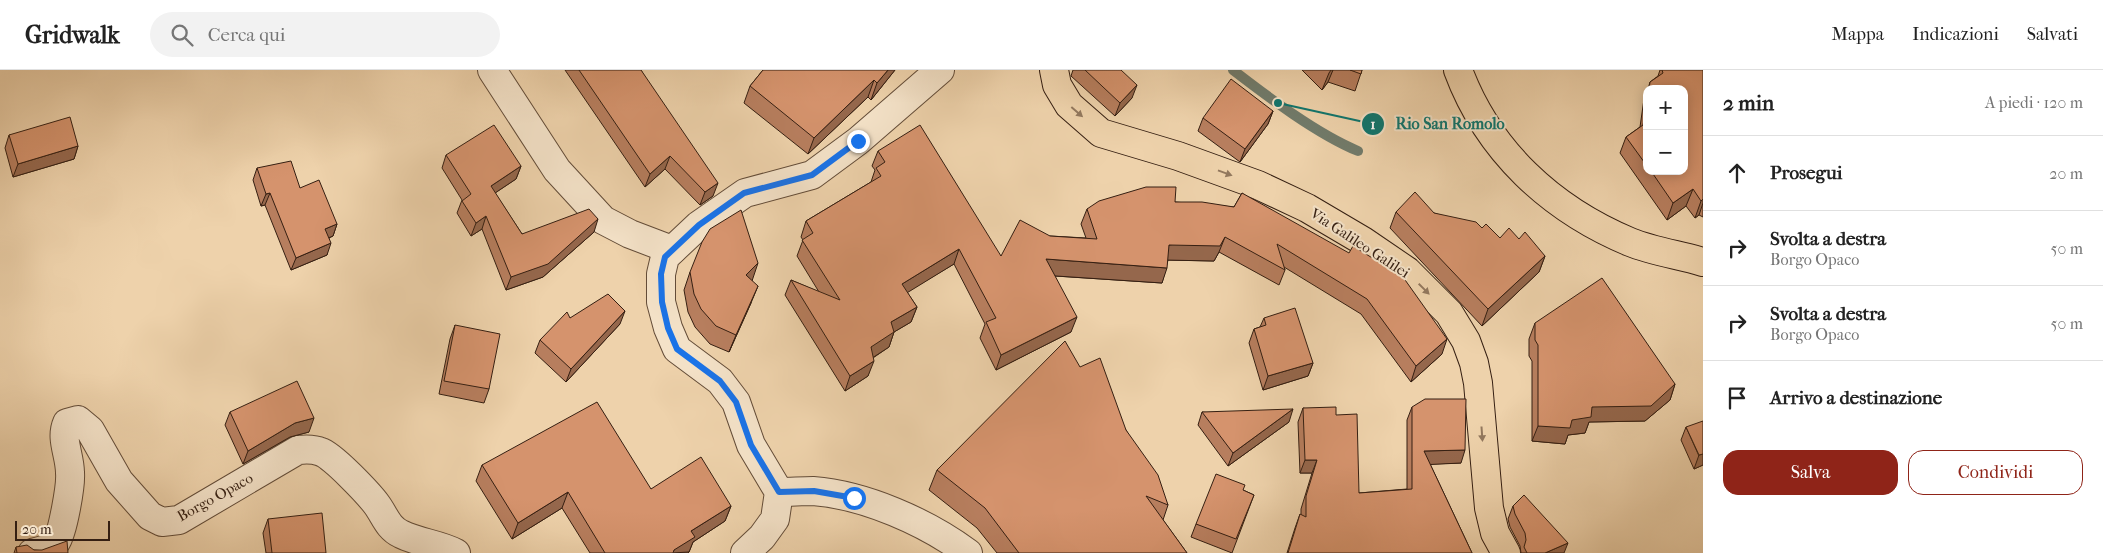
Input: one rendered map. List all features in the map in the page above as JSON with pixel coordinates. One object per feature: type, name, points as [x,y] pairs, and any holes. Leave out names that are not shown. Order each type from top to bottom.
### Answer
[{"type":"main road","name":"Via Galileo Galilei","points":[[1054,70],[1057,85],[1069,105],[1101,133],[1178,156],[1249,182],[1307,208],[1363,241],[1407,271],[1449,313],[1466,341],[1474,363],[1478,383],[1489,508],[1495,533],[1506,553]]},
{"type":"main road","points":[[1458,70],[1465,89],[1500,148],[1556,201],[1590,222],[1631,242],[1703,262]]},
{"type":"street","points":[[492,70],[558,170],[603,220],[630,234],[672,250]]},
{"type":"street","points":[[745,553],[762,537],[775,519],[779,492],[751,445],[736,402],[720,381],[677,349],[668,328],[662,302],[661,274],[665,257],[699,225],[744,193],[812,175],[858,141],[940,70]]},
{"type":"street","name":"Borgo Opaco","points":[[32,553],[46,549],[56,542],[61,531],[69,494],[70,473],[63,432],[67,423],[78,420],[90,430],[119,481],[150,516],[162,522],[179,520],[298,450],[309,449],[323,452],[361,486],[377,506],[386,522],[401,534],[456,553]]},
{"type":"street","points":[[779,492],[814,491],[854,498],[895,512],[951,540],[968,553]]},
{"type":"building","points":[[579,70],[641,70],[718,183],[705,192],[670,156],[650,174]]},
{"type":"building","points":[[763,70],[888,70],[877,83],[874,80],[814,138],[750,86]]},
{"type":"building","points":[[1085,70],[1121,70],[1137,85],[1120,103]]},
{"type":"building","points":[[1350,70],[1362,70],[1361,74]]},
{"type":"building","points":[[1662,70],[1703,70],[1703,199],[1701,201],[1693,189],[1673,203],[1654,175],[1688,175],[1688,85],[1650,85],[1650,82],[1663,73]]},
{"type":"building","points":[[1231,79],[1273,111],[1245,149],[1203,118]]},
{"type":"building","points":[[70,117],[78,146],[18,164],[9,135]]},
{"type":"building","points":[[494,125],[521,166],[491,186],[522,234],[589,209],[598,219],[548,264],[511,277],[486,216],[476,223],[462,201],[471,194],[446,155]]},
{"type":"building","points":[[920,125],[1001,256],[1020,220],[1050,236],[1097,239],[1087,209],[1099,201],[1146,187],[1176,187],[1175,202],[1202,202],[1234,207],[1242,193],[1349,253],[1353,246],[1403,277],[1447,339],[1416,366],[1367,299],[1277,244],[1285,270],[1225,237],[1220,246],[1169,245],[1167,268],[1046,259],[1077,317],[1001,355],[986,322],[996,318],[959,249],[902,284],[917,307],[891,322],[894,332],[871,347],[874,361],[850,376],[791,280],[840,300],[802,240],[813,233],[806,221],[881,176],[876,168],[885,162],[878,151]]},
{"type":"building","points":[[1643,125],[1643,160],[1626,137]]},
{"type":"building","points":[[291,161],[300,188],[319,180],[337,224],[325,229],[331,243],[296,258],[270,193],[266,194],[257,168]]},
{"type":"building","points":[[1415,192],[1434,213],[1476,222],[1482,228],[1486,224],[1500,238],[1509,228],[1519,239],[1525,232],[1545,256],[1488,309],[1396,212]]},
{"type":"building","points":[[741,210],[758,263],[746,275],[758,286],[736,335],[716,326],[701,309],[694,294],[690,272],[702,242],[710,229]]},
{"type":"building","points":[[1602,278],[1675,384],[1651,406],[1592,407],[1591,417],[1572,420],[1570,428],[1538,426],[1538,345],[1535,340],[1535,323]]},
{"type":"building","points":[[608,294],[625,311],[571,369],[540,340],[567,312],[570,318]]},
{"type":"building","points":[[1295,308],[1313,363],[1268,376],[1254,329],[1266,325],[1264,318]]},
{"type":"building","points":[[455,325],[500,334],[489,389],[444,381]]},
{"type":"building","points":[[1065,341],[1080,367],[1100,358],[1126,430],[1158,475],[1168,505],[1146,496],[1187,553],[1019,553],[985,508],[937,470]]},
{"type":"building","points":[[297,381],[314,418],[295,423],[248,451],[230,412]]},
{"type":"building","points":[[1425,399],[1466,399],[1465,450],[1424,451],[1472,553],[1288,553],[1300,514],[1306,517],[1306,496],[1317,460],[1305,460],[1303,408],[1336,407],[1336,415],[1357,414],[1359,493],[1412,489],[1412,407]]},
{"type":"building","points":[[597,402],[651,489],[701,457],[731,506],[691,531],[695,537],[674,550],[673,553],[605,553],[568,492],[518,523],[482,465]]},
{"type":"building","points":[[1293,409],[1233,453],[1202,412]]},
{"type":"building","points":[[1703,421],[1703,454],[1699,455],[1686,427]]},
{"type":"building","points":[[1216,474],[1245,485],[1243,490],[1254,495],[1236,539],[1196,524]]},
{"type":"building","points":[[1524,495],[1568,543],[1545,553],[1527,553],[1524,547],[1525,533],[1513,506]]},
{"type":"building","points":[[322,513],[326,553],[272,553],[268,519]]},
{"type":"building","points":[[67,541],[68,553],[17,553],[16,547],[27,545],[34,550],[42,550]]},
{"type":"waterway","points":[[1233,70],[1310,125],[1358,151]]},
{"type":"place","name":"Rio San Romolo","points":[[1278,103]]},
{"type":"route","points":[[854,498],[814,491],[779,492],[751,445],[736,402],[720,381],[677,349],[668,328],[662,302],[661,274],[665,257],[699,225],[744,193],[812,175],[858,141]]}]
